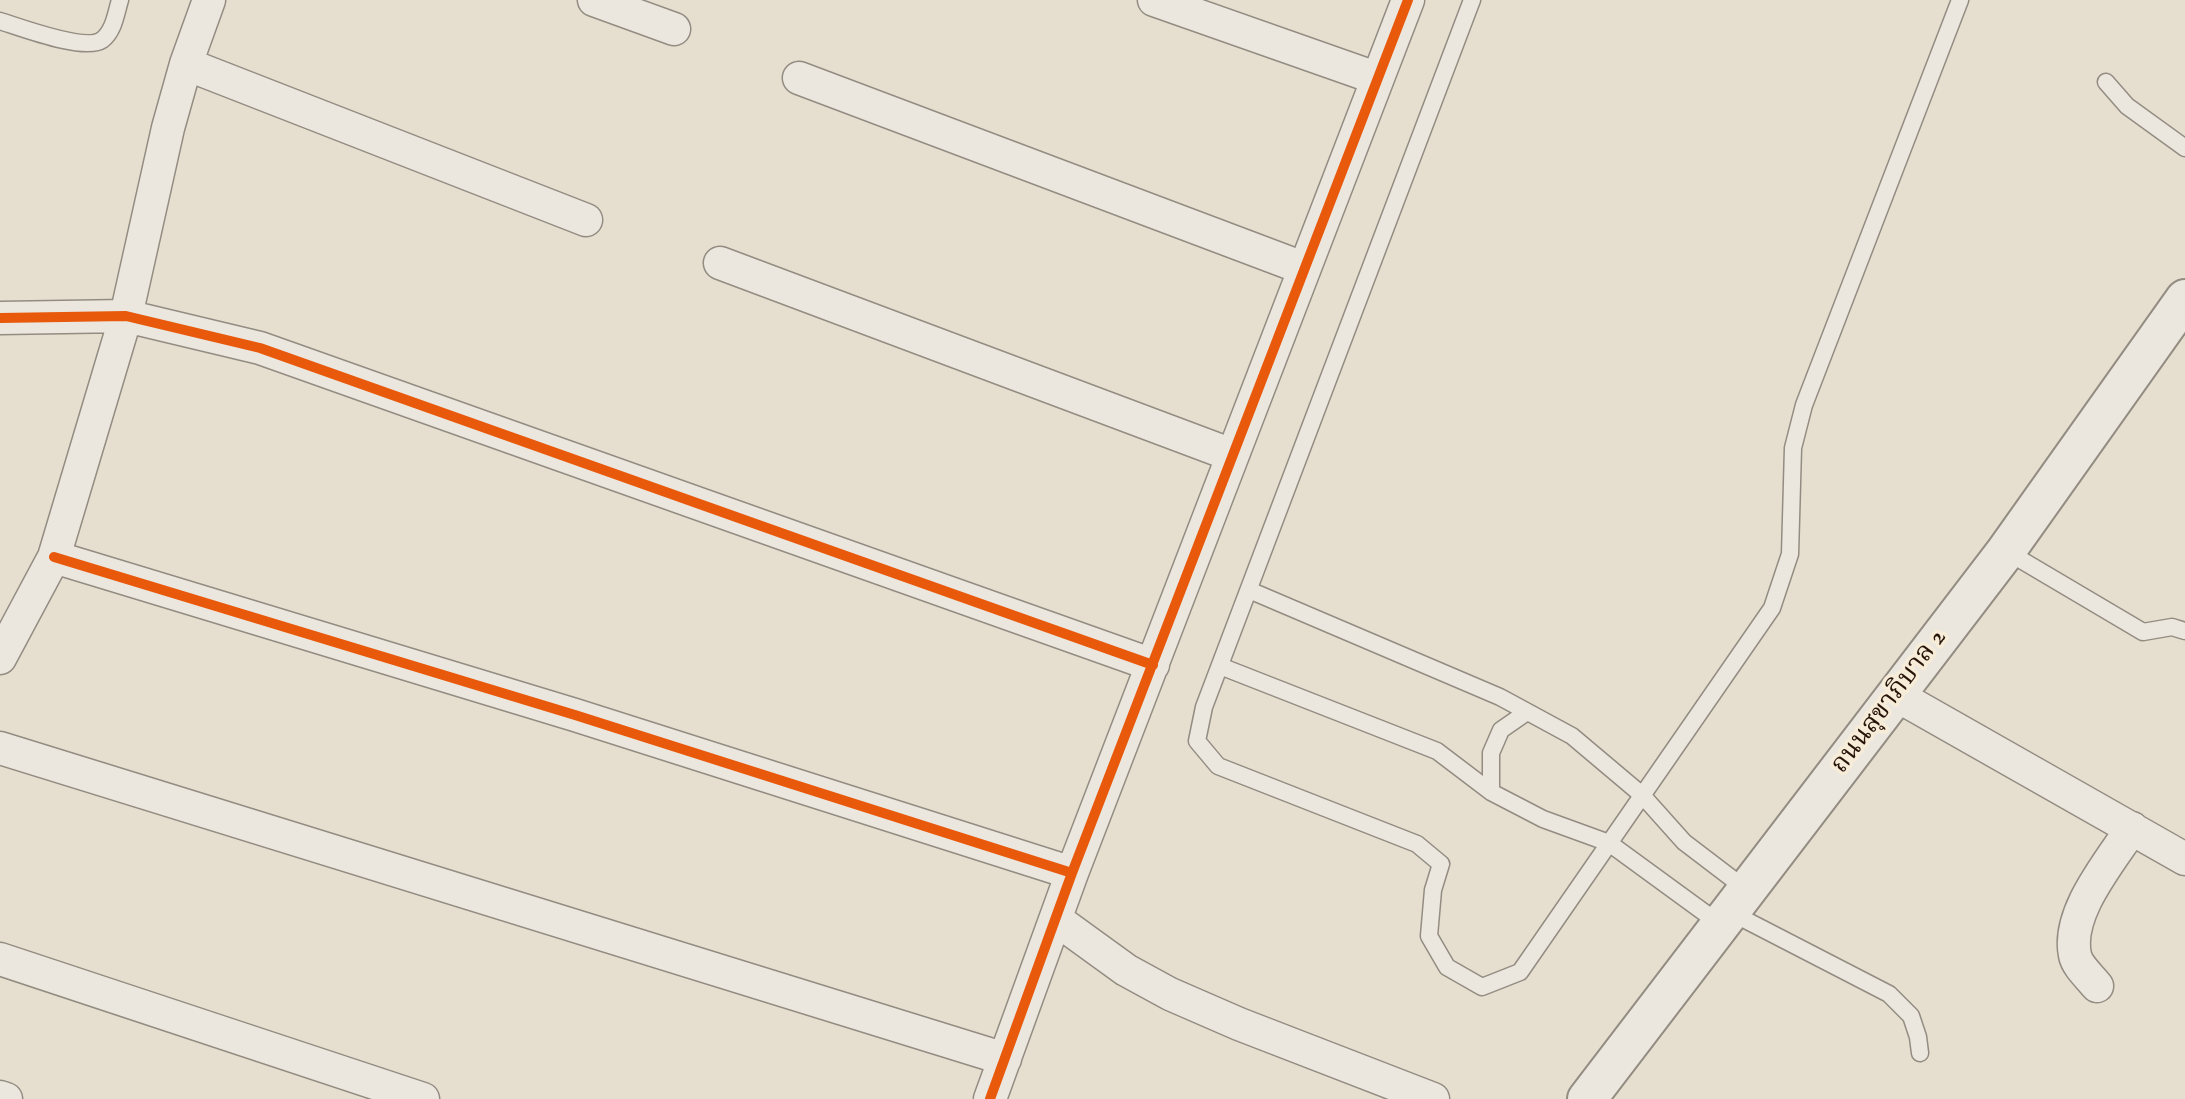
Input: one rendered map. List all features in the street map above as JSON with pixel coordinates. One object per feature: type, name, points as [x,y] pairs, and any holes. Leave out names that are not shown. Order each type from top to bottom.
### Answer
[{"type":"street","points":[[0,658],[54,557],[126,316],[168,128],[186,64],[209,0]]},
{"type":"street","points":[[594,0],[674,29]]},
{"type":"street","points":[[1154,0],[1376,78]]},
{"type":"street","points":[[990,1099],[1072,873],[1408,0]]},
{"type":"street","points":[[186,64],[586,220]]},
{"type":"street","points":[[799,78],[1303,268]]},
{"type":"street","points":[[720,263],[1232,455]]},
{"type":"street","name":"ถนนสุขาภิบาล 2","points":[[1587,1099],[2006,551],[2185,299]]},
{"type":"street","points":[[0,318],[126,316],[273,352],[1153,665]]},
{"type":"street","points":[[54,557],[562,711],[1072,873]]},
{"type":"street","points":[[1896,695],[2185,859]]},
{"type":"street","points":[[0,748],[1005,1059]]},
{"type":"street","points":[[2097,986],[2075,957],[2074,935],[2078,914],[2132,828]]},
{"type":"street","points":[[1056,920],[1126,970],[1170,994],[1239,1024],[1433,1099]]},
{"type":"street","points":[[0,959],[423,1099]]},
{"type":"street","points":[[0,1097],[6,1099]]},
{"type":"lane","points":[[0,21],[91,44],[102,40],[112,28],[120,0]]},
{"type":"lane","points":[[1472,0],[1204,707],[1197,741],[1218,766],[1417,844],[1441,864],[1433,890],[1429,936],[1447,967],[1482,987],[1520,972],[1772,608],[1790,554],[1793,448],[1804,405],[1960,0]]},
{"type":"lane","points":[[2106,82],[2127,106],[2185,148]]},
{"type":"lane","points":[[2006,551],[2143,632],[2172,628],[2185,631]]},
{"type":"lane","points":[[1249,590],[1500,697],[1572,736],[1642,795],[1684,842],[1732,909]]},
{"type":"lane","points":[[1220,666],[1437,751],[1490,792],[1543,819],[1609,843],[1889,994],[1911,1016],[1920,1053]]},
{"type":"lane","points":[[1490,792],[1491,753],[1501,730],[1527,712]]},
{"type":"cycle path","points":[[990,1099],[1072,873],[1408,0]]},
{"type":"cycle path","points":[[0,318],[126,316],[260,348],[1153,665]]},
{"type":"cycle path","points":[[54,557],[575,715],[1072,873]]}]
